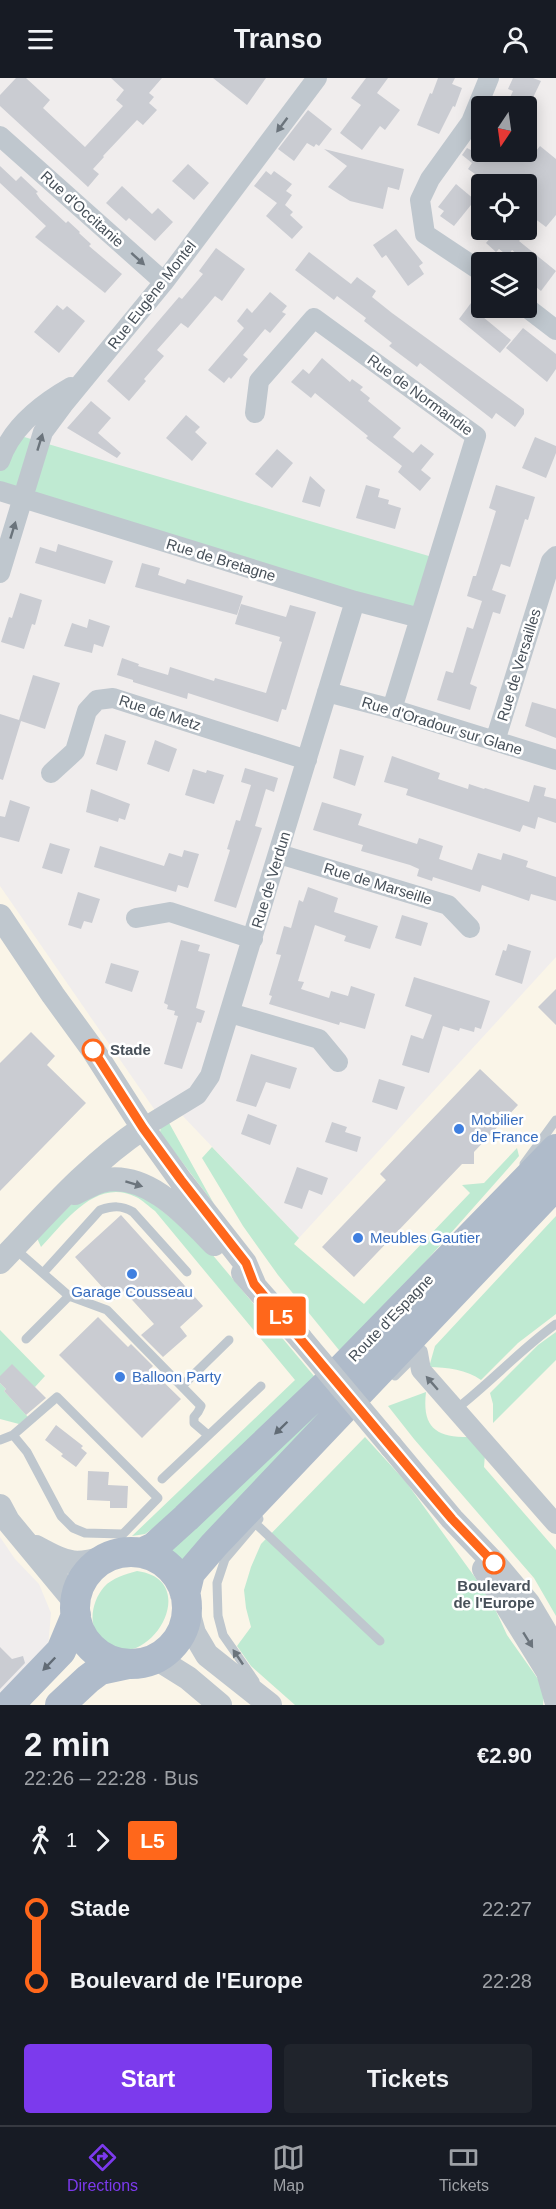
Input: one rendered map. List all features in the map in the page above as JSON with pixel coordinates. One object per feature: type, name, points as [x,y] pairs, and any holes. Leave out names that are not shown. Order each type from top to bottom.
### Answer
[{"type":"main road","name":"Route d'Espagne","points":[[128,1554],[154,1547],[178,1526],[323,1388],[556,1149]]},
{"type":"main road","name":"Route d'Espagne","points":[[186,1600],[190,1574],[214,1545],[556,1185]]},
{"type":"main road","points":[[9,1705],[61,1652],[76,1609],[81,1583],[89,1571],[101,1562],[128,1554],[158,1560],[173,1571],[186,1600],[186,1618],[179,1638],[169,1649],[142,1661],[100,1671],[60,1705]]},
{"type":"main road","points":[[76,1609],[78,1627],[96,1652],[109,1660],[142,1661]]},
{"type":"street","points":[[471,265],[425,234],[420,200],[430,179],[471,122],[489,78]]},
{"type":"street","name":"Rue Eugène Montel","points":[[23,498],[44,432],[164,282],[218,210],[307,81]]},
{"type":"street","name":"Rue d'Occitanie","points":[[0,136],[164,282]]},
{"type":"street","points":[[537,315],[556,330]]},
{"type":"street","name":"Rue de Normandie","points":[[255,413],[259,381],[314,318],[476,436],[392,709]]},
{"type":"street","points":[[0,461],[14,434],[34,412],[84,380]]},
{"type":"street","name":"Rue de Bretagne","points":[[0,491],[355,602],[420,618]]},
{"type":"street","points":[[1,565],[23,498]]},
{"type":"street","name":"Rue de Versailles","points":[[495,741],[551,561],[556,556]]},
{"type":"street","name":"Rue de Verdun","points":[[140,1130],[197,1095],[210,1076],[355,602]]},
{"type":"street","name":"Rue d'Oradour sur Glane","points":[[327,692],[392,709],[556,760]]},
{"type":"street","name":"Rue de Metz","points":[[51,772],[75,751],[87,711],[97,700],[113,698],[307,760]]},
{"type":"street","name":"Rue de Marseille","points":[[279,854],[448,905],[470,928]]},
{"type":"street","points":[[136,918],[170,912],[253,939]]},
{"type":"street","points":[[0,916],[52,995],[93,1050],[140,1130],[160,1174],[214,1244]]},
{"type":"street","points":[[230,1013],[319,1039],[338,1062]]},
{"type":"street","points":[[7,1255],[100,1161],[140,1130]]},
{"type":"street","points":[[140,1130],[246,1263],[254,1284]]},
{"type":"street","points":[[59,1200],[101,1181],[125,1180],[143,1186],[181,1211],[254,1284],[452,1519],[496,1565],[528,1603],[556,1650]]},
{"type":"street","points":[[421,1349],[421,1370],[556,1524]]},
{"type":"street","points":[[0,1506],[8,1521],[76,1609]]},
{"type":"street","points":[[452,1519],[548,1672],[556,1700]]},
{"type":"street","points":[[26,1542],[62,1561],[80,1564],[128,1554]]},
{"type":"street","points":[[186,1600],[194,1633],[207,1655],[270,1705]]},
{"type":"street","points":[[142,1661],[188,1678],[220,1705]]},
{"type":"lane","points":[[509,1197],[527,1158],[556,1120]]},
{"type":"lane","points":[[43,1273],[100,1210],[112,1206],[123,1207],[133,1212],[187,1272]]},
{"type":"lane","points":[[7,1255],[43,1273],[69,1296],[107,1310],[201,1406],[194,1417],[194,1423],[208,1435]]},
{"type":"lane","points":[[27,1339],[69,1296]]},
{"type":"lane","points":[[455,1410],[487,1385],[533,1340],[556,1324]]},
{"type":"lane","points":[[182,1386],[229,1340]]},
{"type":"lane","points":[[386,1385],[421,1349]]},
{"type":"lane","points":[[162,1479],[261,1386]]},
{"type":"lane","points":[[0,1440],[13,1435],[57,1397],[158,1498],[123,1534],[85,1533],[74,1528],[61,1516],[27,1452],[13,1435]]},
{"type":"lane","points":[[357,1414],[371,1400]]},
{"type":"lane","points":[[263,1515],[225,1559],[217,1583],[218,1616],[224,1635],[270,1705]]},
{"type":"lane","points":[[255,1524],[380,1641]]},
{"type":"shaded area","points":[[0,886],[161,1119],[178,1111],[299,1238],[556,957],[556,1705],[0,1705],[48,1647],[51,1613],[39,1584],[15,1559],[0,1537]]},
{"type":"green space","points":[[14,434],[439,559],[420,618],[0,491],[0,461]]},
{"type":"green space","points":[[168,1121],[214,1204],[160,1133],[161,1125]]},
{"type":"green space","points":[[212,1147],[299,1238],[294,1244],[364,1304],[470,1193],[462,1185],[484,1183],[517,1148],[519,1156],[343,1355],[278,1275],[243,1226],[202,1158]]},
{"type":"green space","points":[[556,1160],[556,1173],[184,1565],[166,1549]]},
{"type":"green space","points":[[97,1189],[138,1191],[206,1247],[319,1382],[152,1529],[145,1534],[132,1536],[295,1380],[155,1211],[139,1198],[121,1192],[95,1197],[71,1215],[41,1247],[37,1238],[77,1199]]},
{"type":"green space","points":[[556,1216],[556,1314],[518,1343],[481,1380],[457,1370],[429,1367],[435,1346]]},
{"type":"green space","points":[[0,1330],[45,1376],[35,1387],[0,1376]]},
{"type":"green space","points":[[556,1332],[556,1360],[493,1423],[493,1404],[490,1393],[538,1345]]},
{"type":"green space","points":[[0,1383],[6,1389],[4,1391],[28,1417],[19,1424],[0,1419]]},
{"type":"green space","points":[[426,1392],[426,1414],[433,1428],[447,1435],[468,1437],[485,1454],[484,1467],[556,1550],[556,1616],[534,1578],[388,1406]]},
{"type":"green space","points":[[365,1437],[406,1482],[490,1598],[507,1635],[544,1691],[543,1705],[295,1705],[251,1666],[237,1646],[251,1627],[244,1590],[261,1544]]},
{"type":"green space","points":[[137,1571],[157,1578],[167,1591],[168,1607],[162,1624],[151,1638],[136,1648],[120,1650],[103,1642],[98,1636],[93,1622],[94,1607],[107,1584]]},
{"type":"building","points":[[16,78],[26,78],[50,100],[43,108],[85,147],[123,106],[116,100],[124,90],[111,78],[162,78],[149,93],[154,97],[149,103],[157,110],[143,125],[137,120],[103,156],[93,169],[99,174],[88,187],[0,106],[0,95]]},
{"type":"building","points":[[213,78],[266,78],[247,105]]},
{"type":"building","points":[[366,78],[388,78],[377,93],[400,110],[385,130],[380,126],[362,150],[340,133],[361,105],[351,98]]},
{"type":"building","points":[[438,78],[455,78],[452,84],[462,88],[455,107],[453,106],[439,134],[417,125]]},
{"type":"building","points":[[513,78],[533,78],[541,81],[534,96],[511,96],[513,91],[508,89]]},
{"type":"building","points":[[308,110],[332,129],[319,146],[316,144],[314,147],[307,143],[294,161],[278,149]]},
{"type":"building","points":[[540,146],[556,159],[556,215],[546,227],[537,220],[537,174],[475,174],[468,169],[472,163],[462,155],[467,148],[471,150],[471,162],[537,162],[537,150]]},
{"type":"building","points":[[324,149],[404,169],[399,190],[388,187],[383,209],[350,201],[328,187],[347,166]]},
{"type":"building","points":[[188,164],[209,183],[194,200],[172,181]]},
{"type":"building","points":[[0,166],[16,181],[21,176],[38,192],[36,193],[40,199],[66,223],[68,221],[91,244],[89,246],[122,274],[105,293],[35,237],[46,226],[0,183]]},
{"type":"building","points":[[266,171],[271,175],[274,171],[292,184],[286,191],[292,195],[285,205],[293,212],[290,215],[303,227],[292,239],[266,216],[277,203],[254,186]]},
{"type":"building","points":[[456,184],[471,197],[471,205],[454,226],[440,216],[444,211],[438,207]]},
{"type":"building","points":[[122,186],[152,214],[158,208],[173,222],[155,241],[129,218],[126,221],[106,203]]},
{"type":"building","points":[[396,229],[423,263],[419,266],[424,274],[408,286],[386,255],[382,258],[373,245]]},
{"type":"building","points":[[489,240],[520,240],[533,252],[512,250],[503,252],[499,249],[496,252],[486,243]]},
{"type":"building","points":[[216,248],[245,269],[222,301],[215,296],[188,328],[181,323],[157,350],[164,356],[129,401],[107,381],[179,297],[182,299],[203,274],[199,271]]},
{"type":"building","points":[[309,252],[351,284],[357,277],[376,291],[372,297],[392,313],[524,409],[524,414],[515,427],[496,413],[492,419],[420,363],[417,367],[389,346],[392,343],[364,321],[366,318],[337,296],[334,300],[295,270]]},
{"type":"building","points":[[537,256],[556,271],[541,291],[537,288]]},
{"type":"building","points":[[270,292],[287,306],[282,312],[286,314],[270,333],[265,329],[243,355],[248,359],[231,379],[229,377],[224,383],[208,370],[244,328],[237,321],[247,308],[252,313]]},
{"type":"building","points":[[471,303],[471,318],[484,318],[511,340],[500,353],[459,319]]},
{"type":"building","points":[[57,305],[63,310],[67,306],[85,321],[59,353],[34,332]]},
{"type":"building","points":[[523,328],[556,354],[556,369],[547,382],[506,348]]},
{"type":"building","points":[[322,358],[350,382],[352,379],[363,387],[360,390],[370,398],[368,401],[401,428],[393,437],[413,453],[421,444],[434,454],[421,470],[431,478],[420,491],[398,472],[402,466],[366,438],[368,436],[315,393],[311,398],[291,382],[303,369],[309,374]]},
{"type":"building","points":[[91,401],[111,418],[98,433],[121,453],[117,458],[67,428]]},
{"type":"building","points":[[186,415],[200,427],[195,432],[207,443],[192,461],[166,438]]},
{"type":"building","points":[[535,437],[556,446],[556,453],[546,478],[522,468]]},
{"type":"building","points":[[277,449],[293,463],[272,488],[255,474]]},
{"type":"building","points":[[310,476],[325,490],[320,507],[302,502]]},
{"type":"building","points":[[366,485],[380,489],[378,497],[389,500],[388,504],[401,508],[395,529],[356,518]]},
{"type":"building","points":[[496,485],[535,497],[528,520],[525,519],[510,567],[501,564],[492,590],[506,595],[500,614],[493,612],[470,684],[477,687],[470,710],[437,700],[446,671],[453,673],[467,627],[473,629],[482,601],[467,596],[473,576],[476,576],[496,511],[489,508]]},
{"type":"building","points":[[58,544],[113,561],[105,584],[35,563],[40,547],[56,552]]},
{"type":"building","points":[[142,563],[160,568],[158,575],[185,584],[187,579],[243,596],[237,615],[135,587]]},
{"type":"building","points":[[20,593],[42,600],[35,625],[32,624],[24,649],[1,642]]},
{"type":"building","points":[[241,604],[286,617],[290,605],[316,612],[286,710],[282,709],[278,722],[188,693],[187,699],[117,675],[122,658],[139,664],[138,666],[168,675],[170,667],[214,681],[215,678],[266,693],[282,642],[279,641],[280,637],[235,624]]},
{"type":"building","points":[[89,619],[110,626],[103,647],[94,644],[92,653],[64,646],[72,623],[87,628]]},
{"type":"building","points":[[33,675],[60,683],[45,729],[21,721],[3,780],[0,779],[0,714],[19,720]]},
{"type":"building","points":[[532,702],[556,709],[556,738],[525,726]]},
{"type":"building","points":[[105,734],[126,741],[117,771],[96,764]]},
{"type":"building","points":[[155,740],[177,749],[169,772],[147,764]]},
{"type":"building","points":[[340,749],[364,756],[355,786],[333,778]]},
{"type":"building","points":[[392,756],[440,773],[438,779],[468,789],[469,784],[485,788],[529,802],[534,785],[546,788],[544,796],[556,799],[556,823],[538,817],[535,829],[523,825],[520,832],[406,795],[408,789],[384,782]]},
{"type":"building","points":[[245,768],[278,778],[274,792],[266,789],[255,826],[262,828],[236,908],[214,901],[230,850],[227,849],[236,820],[240,821],[251,785],[241,782]]},
{"type":"building","points":[[193,769],[224,775],[214,804],[185,795]]},
{"type":"building","points":[[91,789],[130,804],[125,820],[119,818],[118,822],[86,812]]},
{"type":"building","points":[[10,800],[30,807],[19,842],[0,837],[0,816],[5,817]]},
{"type":"building","points":[[322,802],[362,814],[358,825],[417,844],[419,838],[443,846],[439,859],[472,870],[478,853],[501,860],[503,853],[528,861],[526,867],[556,877],[556,901],[531,894],[529,901],[482,885],[480,892],[433,877],[432,881],[417,876],[419,869],[410,865],[361,851],[363,845],[313,830]]},
{"type":"building","points":[[50,843],[70,849],[62,874],[42,868]]},
{"type":"building","points":[[100,846],[164,866],[169,853],[182,857],[184,850],[199,854],[188,888],[178,885],[176,892],[94,867]]},
{"type":"building","points":[[308,887],[338,898],[334,912],[378,926],[370,949],[344,941],[346,936],[315,925],[298,981],[304,982],[301,989],[329,998],[331,991],[348,996],[351,986],[375,994],[365,1029],[340,1022],[339,1025],[269,1004],[272,996],[269,995],[281,955],[276,954],[284,926],[291,928],[299,900],[303,902]]},
{"type":"building","points":[[78,892],[100,899],[92,923],[84,921],[81,929],[68,925]]},
{"type":"building","points":[[402,915],[428,923],[421,946],[395,938]]},
{"type":"building","points":[[181,940],[200,945],[198,951],[210,954],[196,1008],[205,1011],[201,1023],[197,1022],[182,1069],[164,1064],[178,1016],[174,1015],[175,1011],[167,1009],[168,1005],[164,1003]]},
{"type":"building","points":[[508,944],[531,951],[522,984],[495,975],[503,950],[506,951]]},
{"type":"building","points":[[111,963],[139,971],[132,992],[105,983]]},
{"type":"building","points":[[414,977],[490,1001],[481,1029],[475,1027],[474,1032],[460,1028],[459,1031],[443,1026],[429,1073],[402,1065],[411,1035],[423,1039],[432,1015],[405,1006]]},
{"type":"building","points":[[556,989],[556,1025],[538,1007]]},
{"type":"building","points":[[31,1032],[55,1056],[47,1065],[86,1103],[0,1191],[0,1063]]},
{"type":"building","points":[[251,1054],[297,1068],[290,1089],[266,1082],[256,1107],[236,1101]]},
{"type":"building","name":"Mobilier de France","points":[[480,1069],[518,1105],[474,1152],[474,1164],[462,1164],[354,1277],[322,1247],[386,1180],[380,1174]]},
{"type":"building","points":[[379,1079],[405,1087],[397,1110],[372,1102]]},
{"type":"building","points":[[248,1114],[277,1125],[270,1145],[241,1134]]},
{"type":"building","points":[[332,1122],[347,1127],[345,1132],[361,1137],[357,1152],[325,1142]]},
{"type":"building","points":[[297,1167],[328,1178],[322,1195],[309,1190],[302,1209],[284,1203]]},
{"type":"building","name":"Garage Cousseau","points":[[121,1215],[203,1306],[180,1327],[187,1336],[163,1357],[141,1335],[154,1324],[124,1291],[114,1300],[75,1257]]},
{"type":"building","name":"Balloon Party","points":[[98,1317],[128,1347],[131,1344],[153,1366],[150,1369],[181,1399],[142,1438],[59,1355]]},
{"type":"building","points":[[12,1364],[46,1398],[26,1415],[4,1391],[6,1389],[0,1383],[0,1376]]},
{"type":"building","points":[[56,1425],[83,1446],[81,1448],[87,1453],[76,1467],[45,1440]]},
{"type":"building","points":[[88,1471],[109,1472],[108,1485],[128,1486],[127,1508],[110,1508],[110,1501],[87,1500]]},
{"type":"building","points":[[0,1647],[12,1659],[23,1656],[25,1663],[0,1689]]},
{"type":"bus line","name":"L5","points":[[93,1050],[143,1128],[246,1263],[254,1284],[452,1519],[494,1563]]},
{"type":"place","name":"Stade","points":[[93,1050]]},
{"type":"place","name":"Mobilier de France","points":[[459,1129]]},
{"type":"place","name":"Meubles Gautier","points":[[358,1238]]},
{"type":"place","name":"Garage Cousseau","points":[[132,1274]]},
{"type":"place","name":"Balloon Party","points":[[120,1377]]},
{"type":"place","name":"Boulevard de l'Europe","points":[[494,1563]]}]
